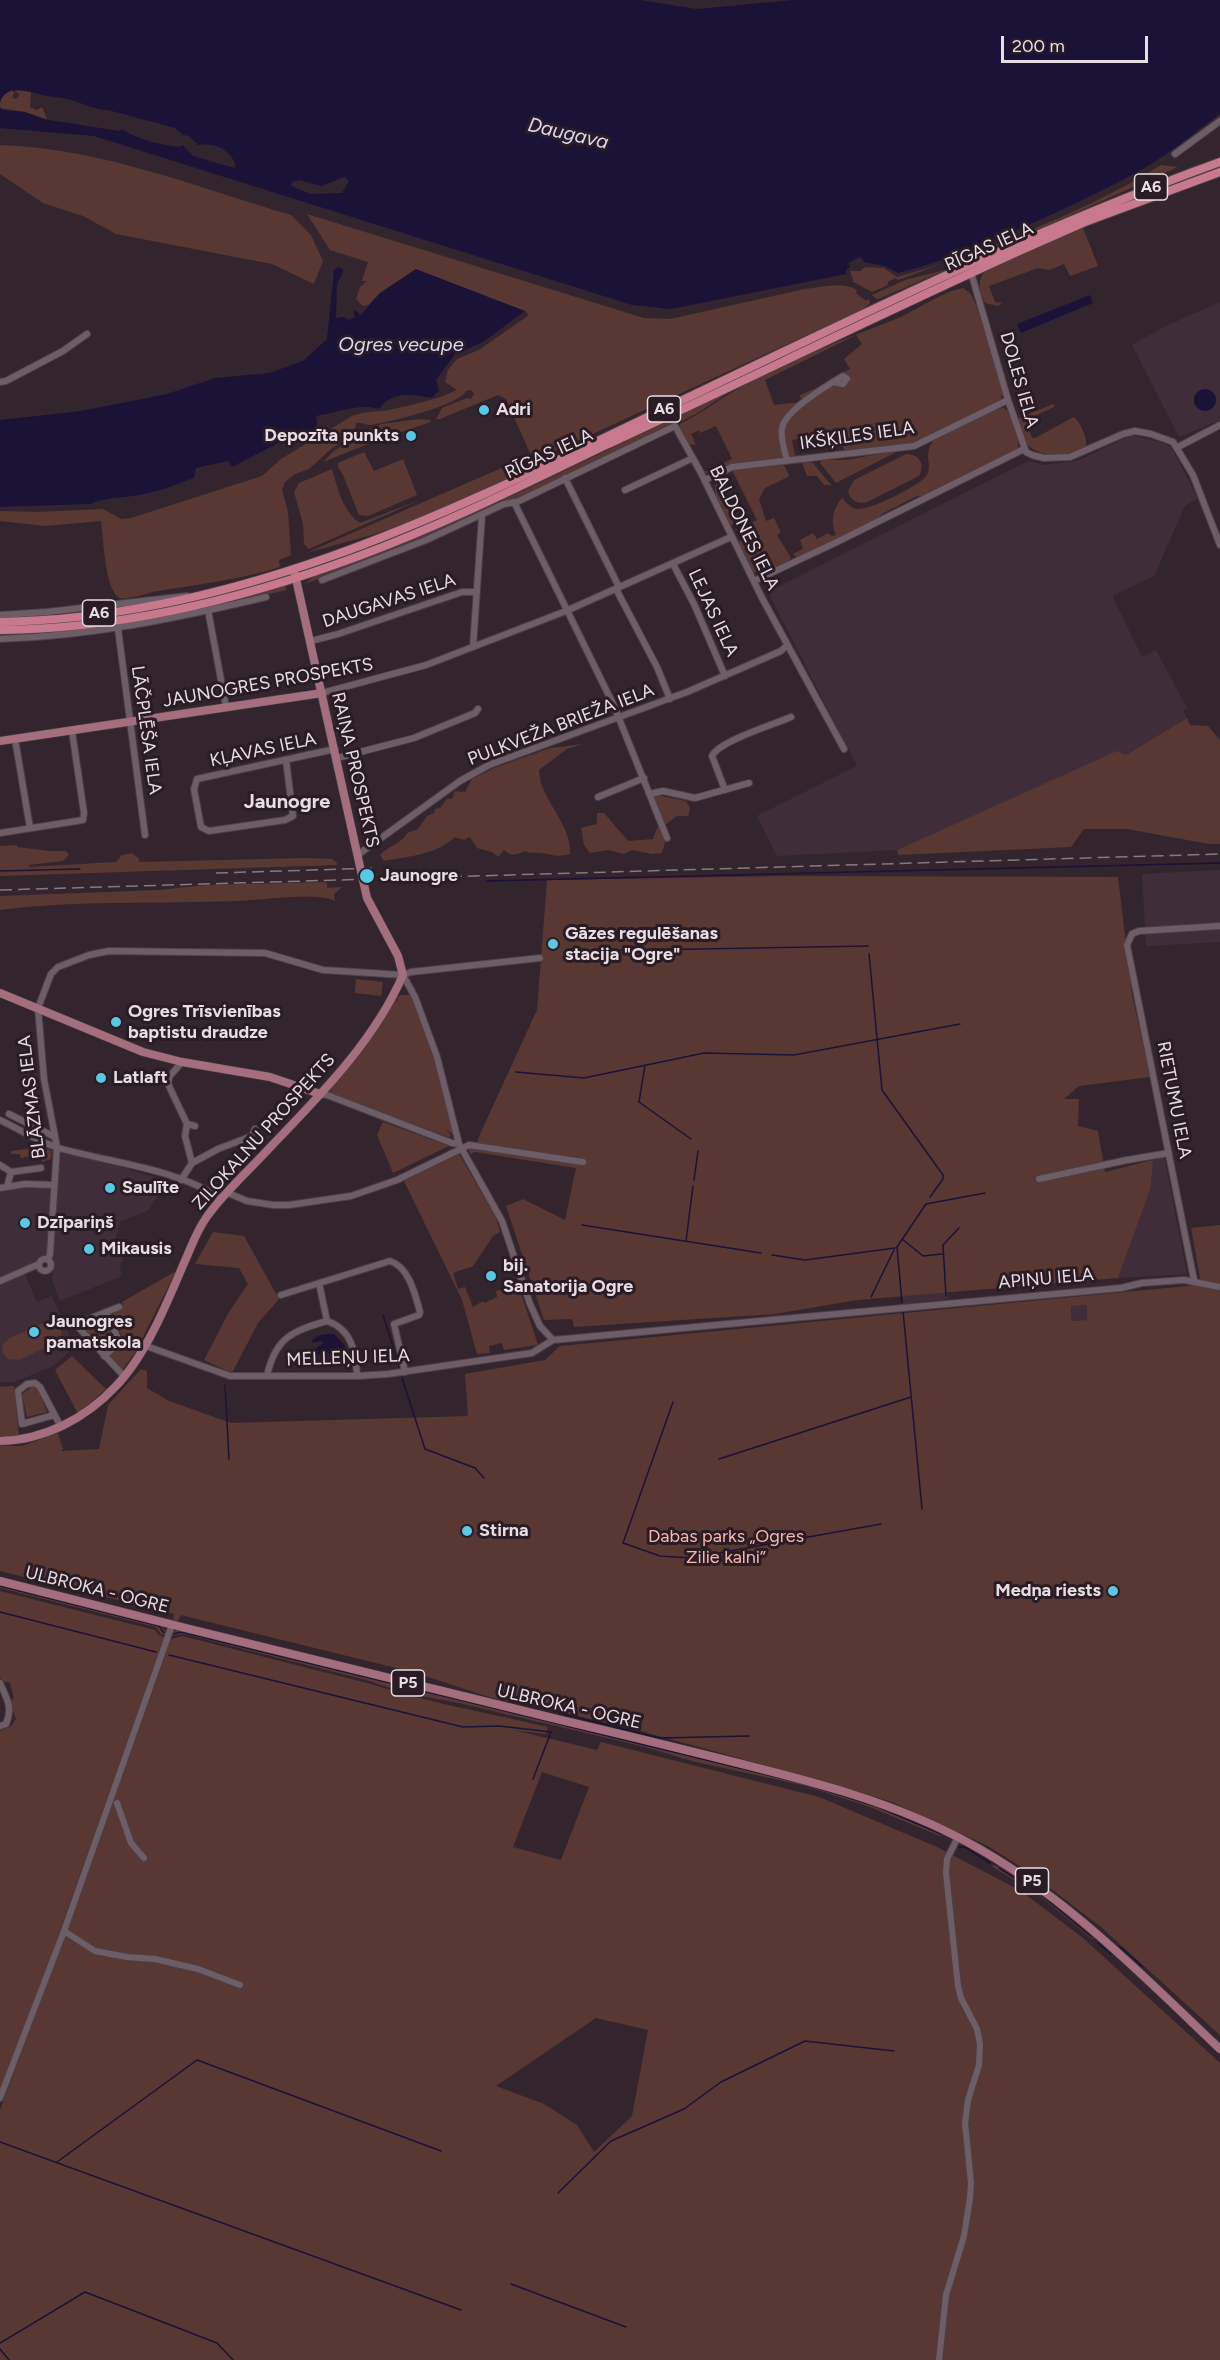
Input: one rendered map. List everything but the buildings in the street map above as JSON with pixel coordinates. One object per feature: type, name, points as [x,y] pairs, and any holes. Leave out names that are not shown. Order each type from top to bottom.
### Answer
[{"type":"highway","name":"A6","points":[[1084,218],[1220,162]]},
{"type":"highway","name":"A6","points":[[1084,218],[1220,172]]},
{"type":"highway","name":"RĪGAS IELA","points":[[0,630],[84,624],[204,601],[361,556],[462,514],[970,268],[1084,218]]},
{"type":"highway","name":"RĪGAS IELA","points":[[0,622],[204,601]]},
{"type":"main road","name":"RAIŅA PROSPEKTS","points":[[295,574],[359,854],[364,887],[371,906],[398,956],[403,975]]},
{"type":"main road","name":"JAUNOGRES PROSPEKTS","points":[[0,741],[322,693]]},
{"type":"main road","name":"ZILOKALNU PROSPEKTS","points":[[0,1441],[35,1436],[61,1427],[96,1405],[125,1376],[144,1348],[202,1224],[320,1094],[369,1034],[403,975]]},
{"type":"main road","points":[[0,994],[38,1008],[111,1041],[143,1052],[182,1062],[263,1075],[320,1094]]},
{"type":"main road","name":"ULBROKA - OGRE","points":[[0,1581],[816,1783],[879,1802],[958,1837],[1024,1876],[1107,1942],[1220,2049]]},
{"type":"street","points":[[1176,154],[1220,121]]},
{"type":"street","name":"DOLES IELA","points":[[970,268],[1024,449],[1039,457],[1070,457],[1135,431],[1173,442],[1178,447]]},
{"type":"street","points":[[0,382],[46,361],[87,334]]},
{"type":"street","points":[[787,461],[782,433],[784,421],[833,382]]},
{"type":"street","name":"IKŠĶILES IELA","points":[[705,480],[732,467],[914,446],[1008,400]]},
{"type":"street","points":[[1220,425],[1178,447],[1198,486],[1220,545]]},
{"type":"street","name":"BALDONES IELA","points":[[565,478],[675,426],[705,480],[731,537],[787,645],[794,653],[844,749]]},
{"type":"street","points":[[754,581],[1024,449]]},
{"type":"street","points":[[625,490],[693,458]]},
{"type":"street","points":[[565,478],[657,667],[670,699]]},
{"type":"street","name":"RĪGAS IELA","points":[[322,580],[404,549],[565,478]]},
{"type":"street","points":[[514,502],[619,718],[667,838]]},
{"type":"street","points":[[473,647],[482,515]]},
{"type":"street","name":"JAUNOGRES PROSPEKTS","points":[[322,693],[405,672],[473,647],[566,611],[731,537]]},
{"type":"street","name":"LEJAS IELA","points":[[673,564],[726,676]]},
{"type":"street","name":"DAUGAVAS IELA","points":[[310,641],[338,634],[462,592],[476,592]]},
{"type":"street","points":[[0,615],[82,609],[179,596],[204,601],[226,707]]},
{"type":"street","name":"RĪGAS IELA","points":[[0,639],[118,629],[204,601],[266,597]]},
{"type":"street","name":"LĀČPLĒŠA IELA","points":[[118,629],[145,835]]},
{"type":"street","name":"PULKVEŽA BRIEŽA IELA","points":[[359,854],[478,770],[670,699],[781,651],[787,645]]},
{"type":"street","points":[[337,758],[414,738],[478,709]]},
{"type":"street","points":[[725,790],[712,756],[714,752],[729,742],[791,717]]},
{"type":"street","points":[[0,833],[83,820],[84,813],[72,731]]},
{"type":"street","points":[[15,739],[30,828]]},
{"type":"street","name":"KĻAVAS IELA","points":[[286,760],[293,816],[285,820],[209,831],[201,827],[194,789],[197,779],[335,749]]},
{"type":"street","points":[[598,797],[644,778]]},
{"type":"street","points":[[650,794],[663,791],[695,798],[749,783]]},
{"type":"street","name":"RIETUMU IELA","points":[[1194,1280],[1127,945],[1132,934],[1139,931],[1220,926]]},
{"type":"street","points":[[38,1008],[51,974],[58,967],[89,955],[109,951],[266,953],[323,970],[403,975],[481,963],[540,958]]},
{"type":"street","points":[[403,975],[415,997],[437,1057],[460,1146],[502,1221],[530,1304],[540,1326],[553,1340]]},
{"type":"street","name":"BLĀZMAS IELA","points":[[38,1008],[44,1079],[57,1147],[49,1257],[50,1272],[41,1270],[39,1264]]},
{"type":"street","points":[[182,1062],[169,1077],[168,1084],[186,1124],[184,1136],[192,1163]]},
{"type":"street","points":[[320,1094],[460,1146],[477,1146],[583,1162]]},
{"type":"street","points":[[9,1114],[55,1137]]},
{"type":"street","points":[[0,1120],[57,1147],[135,1166],[225,1196],[273,1205],[289,1205],[351,1196],[410,1174],[460,1146]]},
{"type":"street","points":[[186,1124],[195,1126]]},
{"type":"street","points":[[181,1180],[192,1163],[218,1149],[252,1136],[255,1129]]},
{"type":"street","points":[[1039,1179],[1169,1153]]},
{"type":"street","points":[[0,1165],[11,1172],[41,1168]]},
{"type":"street","points":[[4,1187],[11,1172]]},
{"type":"street","points":[[4,1187],[25,1184],[54,1185]]},
{"type":"street","points":[[0,1281],[39,1264],[49,1257]]},
{"type":"street","points":[[281,1295],[390,1261],[396,1263],[411,1284],[420,1312],[419,1315],[394,1324],[405,1372]]},
{"type":"street","points":[[1194,1280],[1220,1287]]},
{"type":"street","name":"APIŅU IELA","points":[[553,1340],[1194,1280]]},
{"type":"street","points":[[319,1283],[327,1321]]},
{"type":"street","points":[[119,1306],[84,1321],[80,1329],[125,1376]]},
{"type":"street","points":[[104,1356],[120,1343],[106,1312]]},
{"type":"street","points":[[267,1376],[275,1350],[282,1341],[305,1327],[327,1321],[341,1328],[351,1341],[356,1356],[357,1376]]},
{"type":"street","name":"MELLEŅU IELA","points":[[120,1343],[144,1348],[226,1375],[357,1376],[405,1372],[532,1353],[553,1340]]},
{"type":"street","points":[[54,1415],[22,1424],[18,1391],[27,1384],[34,1383],[40,1387],[61,1427]]},
{"type":"street","points":[[0,2098],[64,1931],[172,1625]]},
{"type":"street","points":[[0,1683],[8,1702],[10,1715],[6,1724],[0,1726]]},
{"type":"street","points":[[117,1803],[131,1843],[144,1858]]},
{"type":"street","points":[[939,2360],[946,2295],[968,2216],[971,2183],[965,2123],[968,2100],[979,2065],[980,2044],[977,2029],[961,1998],[958,1986],[946,1873],[947,1859],[958,1837]]},
{"type":"street","points":[[64,1931],[95,1951],[155,1959],[198,1969],[240,1985]]},
{"type":"shaded area","points":[[1220,302],[1220,420],[1179,437],[1132,345],[1166,326]]},
{"type":"shaded area","points":[[1131,435],[1171,447],[1198,498],[1185,506],[1154,576],[1114,595],[1113,598],[1142,657],[1156,650],[1187,708],[1183,710],[1187,718],[1126,755],[1117,752],[897,850],[777,856],[757,816],[857,766],[768,592],[1028,461],[1044,465],[1077,461]]},
{"type":"shaded area","points":[[1220,870],[1220,942],[1146,946],[1142,874]]},
{"type":"shaded area","points":[[62,1153],[113,1164],[167,1182],[148,1211],[121,1221],[115,1239],[128,1244],[120,1266],[122,1276],[60,1301],[52,1280],[59,1158]]},
{"type":"shaded area","points":[[1164,1156],[1187,1274],[1118,1278],[1151,1187],[1153,1160]]},
{"type":"shaded area","name":"Dzīpariņš","points":[[25,1187],[52,1187],[48,1254],[0,1280],[0,1191]]},
{"type":"shaded area","points":[[945,1258],[948,1299],[903,1304],[899,1263]]},
{"type":"shaded area","name":"Jaunogres pamatskola","points":[[25,1274],[37,1302],[52,1296],[71,1339],[71,1350],[53,1366],[14,1382],[0,1382],[0,1285]]},
{"type":"shaded area","points":[[1087,1305],[1087,1320],[1071,1321],[1071,1306]]},
{"type":"green space","points":[[12,90],[14,93],[12,98],[16,99],[20,95],[14,90],[31,92],[30,107],[37,110],[42,107],[47,119],[25,112],[0,108],[0,100],[8,91]]},
{"type":"green space","points":[[0,145],[74,153],[111,161],[184,181],[291,215],[311,235],[323,261],[314,284],[272,264],[116,234],[83,216],[43,203],[0,174]]},
{"type":"green space","points":[[1161,165],[1178,167],[956,266],[953,261],[1085,206]]},
{"type":"green space","points":[[307,214],[644,318],[670,319],[832,285],[851,287],[857,290],[856,293],[866,301],[869,299],[870,303],[863,309],[545,456],[530,453],[506,399],[498,395],[436,419],[442,408],[467,398],[471,399],[474,394],[471,390],[451,402],[406,417],[370,425],[356,423],[354,434],[331,449],[309,469],[295,474],[285,482],[282,490],[288,512],[291,555],[279,560],[280,567],[265,571],[131,598],[121,598],[114,592],[110,583],[101,521],[45,526],[0,521],[0,511],[103,509],[121,519],[131,518],[262,476],[281,459],[352,416],[415,404],[457,390],[445,382],[448,370],[457,359],[479,350],[529,315],[525,311],[413,271],[380,293],[368,305],[363,306],[356,299],[360,287],[367,281],[362,281],[368,262],[330,250]]},
{"type":"green space","points":[[1083,228],[1098,266],[1070,276],[1064,264],[1049,270],[1038,268],[989,286],[995,302],[1002,303],[998,306],[985,303],[981,294],[980,281],[987,269]]},
{"type":"green space","points":[[939,265],[898,280],[895,278],[888,282],[888,285],[872,292],[852,281],[850,271],[860,271],[865,267],[884,268],[897,277]]},
{"type":"green space","points":[[945,270],[881,298],[877,299],[872,295],[905,280]]},
{"type":"green space","points":[[963,288],[971,294],[1003,389],[1001,399],[916,443],[845,451],[835,433],[792,440],[795,456],[789,457],[783,427],[797,410],[817,393],[829,386],[847,383],[849,380],[846,373],[829,382],[828,380],[850,369],[844,359],[862,344],[856,335],[896,319],[955,290]]},
{"type":"green space","points":[[855,336],[765,380],[774,405],[801,402],[800,395],[821,386],[782,420],[783,458],[727,465],[715,472],[705,473],[732,459],[716,426],[691,434],[696,445],[689,444],[680,424],[774,370]]},
{"type":"green space","points":[[735,388],[696,414],[517,500],[348,569],[304,584],[315,576],[369,557],[476,512]]},
{"type":"green space","points":[[1053,404],[1055,406],[1052,408],[1026,420],[1032,438],[1074,417],[1083,431],[1086,440],[1085,448],[1062,455],[1051,455],[1031,448],[1024,441],[1019,418]]},
{"type":"green space","points":[[1004,408],[1011,416],[1016,428],[1018,450],[923,497],[917,496],[880,515],[881,518],[797,558],[793,554],[803,549],[800,540],[813,533],[817,539],[828,533],[832,536],[836,535],[833,515],[842,498],[853,508],[863,509],[905,491],[927,475],[930,445],[934,440],[997,409]]},
{"type":"green space","points":[[418,419],[431,422],[323,462],[363,431],[382,424]]},
{"type":"green space","points":[[900,450],[836,483],[820,463],[822,460],[846,460]]},
{"type":"green space","points":[[364,452],[374,471],[403,459],[417,495],[368,516],[359,515],[338,463]]},
{"type":"green space","points":[[906,454],[911,454],[920,461],[922,467],[919,476],[864,503],[855,501],[851,497],[848,491],[854,480]]},
{"type":"green space","points":[[527,457],[532,460],[547,460],[422,518],[372,535],[306,553]]},
{"type":"green space","points":[[807,461],[813,463],[831,485],[824,485],[817,476],[807,476],[802,463]]},
{"type":"green space","points":[[784,465],[788,477],[765,488],[759,499],[766,521],[774,518],[781,532],[777,535],[791,558],[774,570],[763,573],[752,572],[738,544],[741,540],[738,530],[757,520],[732,470]]},
{"type":"green space","points":[[332,469],[345,506],[360,523],[420,500],[309,549],[304,544],[303,524],[294,492],[299,483]]},
{"type":"green space","points":[[717,480],[722,489],[719,491],[735,524],[730,526],[716,498]]},
{"type":"green space","points":[[286,585],[286,590],[198,611],[98,629],[0,638],[0,633],[60,631]]},
{"type":"green space","points":[[1187,718],[1190,725],[1208,726],[1220,740],[1220,844],[1127,829],[1084,829],[1071,847],[898,855],[897,850],[1117,751],[1126,755]]},
{"type":"green space","points":[[583,744],[567,749],[539,770],[542,786],[567,836],[570,854],[557,856],[525,851],[514,855],[504,850],[498,857],[492,852],[477,848],[470,837],[464,840],[455,837],[439,848],[422,854],[384,861],[380,855],[402,840],[407,833],[418,829],[427,816],[440,808],[447,799],[452,799],[455,791],[465,792],[472,779],[494,768],[550,748]]},
{"type":"green space","points":[[653,796],[686,801],[690,808],[688,816],[677,816],[660,829],[665,842],[662,853],[652,854],[632,850],[624,854],[608,850],[590,853],[584,845],[581,828],[597,824],[597,813],[604,813],[628,841],[653,839],[658,826],[664,822]]},
{"type":"green space","points":[[17,845],[17,847],[66,851],[69,855],[63,861],[29,865],[29,867],[116,862],[122,855],[132,853],[139,859],[139,862],[304,858],[332,859],[337,865],[0,876],[0,846]]},
{"type":"green space","points":[[788,876],[1118,877],[1132,995],[1150,1077],[1079,1086],[1064,1099],[1079,1099],[1078,1126],[1098,1131],[1105,1172],[1153,1160],[1151,1187],[1118,1278],[857,1300],[775,1314],[574,1327],[572,1319],[544,1320],[506,1206],[523,1199],[565,1220],[576,1168],[475,1152],[470,1154],[467,1145],[477,1143],[537,1010],[547,880]]},
{"type":"green space","points":[[327,883],[327,888],[342,887],[334,894],[335,901],[326,898],[301,897],[235,901],[59,905],[0,910],[0,896],[159,890],[206,885]]},
{"type":"green space","points":[[356,979],[383,982],[381,996],[355,993]]},
{"type":"green space","points":[[410,995],[413,1000],[434,1055],[453,1131],[452,1134],[446,1129],[451,1136],[449,1137],[329,1093],[328,1090],[336,1093],[328,1089],[395,999],[398,1002],[397,997]]},
{"type":"green space","points":[[383,1122],[449,1146],[393,1173],[377,1135]]},
{"type":"green space","points":[[42,1147],[52,1151],[51,1159],[42,1162],[40,1154],[21,1158],[20,1154],[11,1154],[11,1151]]},
{"type":"green space","points":[[459,1154],[496,1218],[500,1232],[493,1236],[473,1266],[453,1273],[458,1289],[465,1287],[473,1307],[497,1297],[496,1291],[518,1284],[538,1345],[504,1350],[502,1343],[489,1346],[490,1353],[477,1354],[462,1300],[404,1181]]},
{"type":"green space","name":"Dabas parks „Ogres Zilie kalni”","points":[[1220,1225],[1220,2035],[1101,1927],[1029,1872],[988,1846],[892,1802],[633,1729],[492,1698],[416,1673],[181,1615],[178,1621],[173,1620],[174,1614],[0,1571],[0,1446],[22,1446],[58,1433],[63,1449],[61,1451],[99,1449],[108,1405],[141,1369],[147,1371],[147,1388],[169,1401],[231,1423],[468,1416],[465,1374],[545,1360],[560,1346],[1198,1285],[1200,1278],[1191,1228]],"holes":[[[1087,1305],[1087,1320],[1071,1321],[1071,1306]]]},
{"type":"green space","points":[[213,1232],[244,1236],[279,1299],[258,1323],[232,1373],[204,1360],[229,1312],[248,1284],[239,1268],[195,1264]]},
{"type":"green space","points":[[176,1271],[139,1345],[124,1341],[113,1314],[123,1304],[122,1302]]},
{"type":"green space","points":[[105,1315],[107,1331],[109,1330],[115,1343],[110,1349],[96,1337],[93,1340],[84,1329],[90,1320]]},
{"type":"green space","points":[[48,1321],[58,1324],[61,1328],[61,1340],[19,1360],[8,1359],[3,1353],[2,1345],[10,1338]]},
{"type":"green space","points":[[119,1346],[137,1350],[121,1372],[109,1356]]},
{"type":"green space","points":[[72,1356],[106,1389],[78,1414],[55,1370]]},
{"type":"green space","points":[[14,1386],[19,1436],[0,1436],[0,1387]]},
{"type":"green space","points":[[33,1386],[37,1387],[47,1412],[27,1417],[22,1394]]},
{"type":"green space","points":[[0,1585],[159,1625],[165,1630],[165,1635],[161,1634],[156,1627],[0,1588]]},
{"type":"green space","points":[[0,1591],[155,1630],[164,1637],[41,1984],[0,2091],[0,1731],[11,1726],[16,1719],[10,1703],[14,1698],[10,1683],[2,1681],[0,1676]]},
{"type":"green space","points":[[179,1630],[827,1789],[873,1804],[943,1834],[940,1836],[870,1807],[806,1786],[696,1762],[645,1747],[459,1703],[405,1693],[366,1680],[184,1634],[170,1636],[174,1631]]},
{"type":"green space","points":[[182,1636],[437,1702],[548,1727],[546,1734],[513,1730],[597,1750],[601,1742],[819,1797],[937,1847],[1021,1891],[1083,1938],[1220,2063],[1220,2360],[0,2360],[0,2110],[87,1876],[165,1657],[169,1640]],"holes":[[[542,1772],[589,1787],[561,1860],[513,1847]],[[596,2018],[648,2030],[632,2116],[594,2152],[577,2125],[544,2104],[496,2086]]]},
{"type":"green space","points":[[993,1865],[999,1866],[1036,1891],[1095,1937],[1092,1939],[1039,1895]]},
{"type":"water","name":"Daugava","points":[[0,0],[640,0],[697,9],[793,0],[1220,0],[1220,114],[1142,170],[1024,227],[921,267],[898,273],[885,266],[864,262],[860,257],[848,263],[850,267],[846,270],[846,274],[671,309],[632,305],[94,136],[0,128],[0,107],[3,110],[25,112],[43,119],[119,131],[122,129],[135,136],[165,145],[180,147],[183,145],[193,156],[234,168],[236,165],[229,154],[221,148],[198,145],[189,136],[183,135],[175,128],[97,109],[67,99],[16,90],[6,93],[0,103]],"holes":[[[345,177],[349,181],[342,193],[311,194],[291,186],[292,182],[299,180],[321,186]]]},
{"type":"water","name":"Ogres vecupe","points":[[338,267],[343,269],[343,272],[337,284],[336,318],[344,317],[349,320],[355,317],[353,312],[355,310],[361,315],[380,293],[416,269],[525,311],[483,342],[455,354],[436,380],[439,391],[431,398],[402,395],[390,399],[379,409],[363,407],[316,416],[317,425],[314,430],[297,441],[280,442],[232,467],[228,461],[196,468],[194,478],[156,491],[91,504],[0,507],[0,420],[81,411],[167,394],[215,378],[269,373],[303,361],[327,339],[334,270]]},
{"type":"water","points":[[1090,295],[1093,303],[1021,333],[1017,324]]},
{"type":"water","points":[[1205,389],[1213,392],[1216,400],[1213,408],[1205,411],[1197,408],[1194,400],[1197,392]]},
{"type":"water","points":[[324,1334],[334,1334],[345,1346],[345,1360],[343,1361],[334,1360],[329,1353],[316,1356],[314,1353],[316,1348],[324,1343],[321,1341],[311,1343],[315,1338]]},
{"type":"waterway","points":[[304,691],[314,690]]},
{"type":"waterway","points":[[487,881],[1220,863]]},
{"type":"waterway","points":[[0,871],[80,869]]},
{"type":"waterway","points":[[586,951],[868,946]]},
{"type":"waterway","points":[[869,954],[882,1090],[943,1175],[943,1179],[930,1197]]},
{"type":"waterway","points":[[516,1072],[584,1078],[704,1053],[794,1055],[960,1024]]},
{"type":"waterway","points":[[645,1065],[639,1102],[691,1139]]},
{"type":"waterway","points":[[694,1180],[698,1151]]},
{"type":"waterway","points":[[686,1241],[693,1186]]},
{"type":"waterway","points":[[902,1302],[897,1247],[926,1204],[985,1193]]},
{"type":"waterway","points":[[582,1225],[761,1253]]},
{"type":"waterway","points":[[946,1296],[943,1245],[959,1228]]},
{"type":"waterway","points":[[902,1239],[923,1256],[942,1254]]},
{"type":"waterway","points":[[772,1255],[805,1260],[895,1248]]},
{"type":"waterway","points":[[871,1297],[894,1250]]},
{"type":"waterway","points":[[903,1311],[922,1509]]},
{"type":"waterway","points":[[383,1315],[400,1369]]},
{"type":"waterway","points":[[402,1378],[425,1449],[475,1468],[484,1478]]},
{"type":"waterway","points":[[225,1385],[229,1459]]},
{"type":"waterway","points":[[719,1459],[911,1397]]},
{"type":"waterway","points":[[673,1402],[623,1543],[660,1556],[691,1558],[881,1524]]},
{"type":"waterway","points":[[0,1586],[159,1626],[164,1633]]},
{"type":"waterway","points":[[0,1612],[156,1652]]},
{"type":"waterway","points":[[173,1634],[181,1632],[805,1784],[878,1807],[941,1834]]},
{"type":"waterway","points":[[169,1655],[463,1727],[499,1726],[551,1732],[533,1779]]},
{"type":"waterway","points":[[559,1713],[659,1738],[749,1736]]},
{"type":"waterway","points":[[959,1847],[965,1847],[990,1863]]},
{"type":"waterway","points":[[999,1868],[1039,1893],[1092,1937]]},
{"type":"waterway","points":[[1098,1943],[1111,1954]]},
{"type":"waterway","points":[[1119,1946],[1143,1967]]},
{"type":"waterway","points":[[558,2193],[611,2141],[684,2109],[721,2082],[805,2041],[894,2051]]},
{"type":"waterway","points":[[57,2162],[197,2060],[441,2151]]},
{"type":"waterway","points":[[0,2142],[461,2310]]},
{"type":"waterway","points":[[511,2284],[626,2327]]},
{"type":"waterway","points":[[0,2343],[85,2292],[217,2343],[233,2360]]},
{"type":"waterway","points":[[0,2349],[9,2360]]},
{"type":"railway","points":[[0,890],[1220,854]]},
{"type":"railway","points":[[216,873],[377,868]]},
{"type":"place","name":"Adri","points":[[484,410]]},
{"type":"place","name":"Depozīta punkts","points":[[411,436]]},
{"type":"place","name":"Jaunogre","points":[[367,876]]},
{"type":"place","name":"Gāzes regulēšanas stacija \"Ogre\"","points":[[553,944]]},
{"type":"place","name":"Ogres Trīsvienības baptistu draudze","points":[[116,1022]]},
{"type":"place","name":"Latlaft","points":[[101,1078]]},
{"type":"place","name":"Saulīte","points":[[110,1188]]},
{"type":"place","name":"Dzīpariņš","points":[[25,1223]]},
{"type":"place","name":"Mikausis","points":[[89,1249]]},
{"type":"place","name":"bij. Sanatorija Ogre","points":[[491,1276]]},
{"type":"place","name":"Jaunogres pamatskola","points":[[34,1332]]},
{"type":"place","name":"Stirna","points":[[467,1531]]},
{"type":"place","name":"Medņa riests","points":[[1113,1591]]},
{"type":"district","name":"Jaunogre","points":[[287,802]]}]
